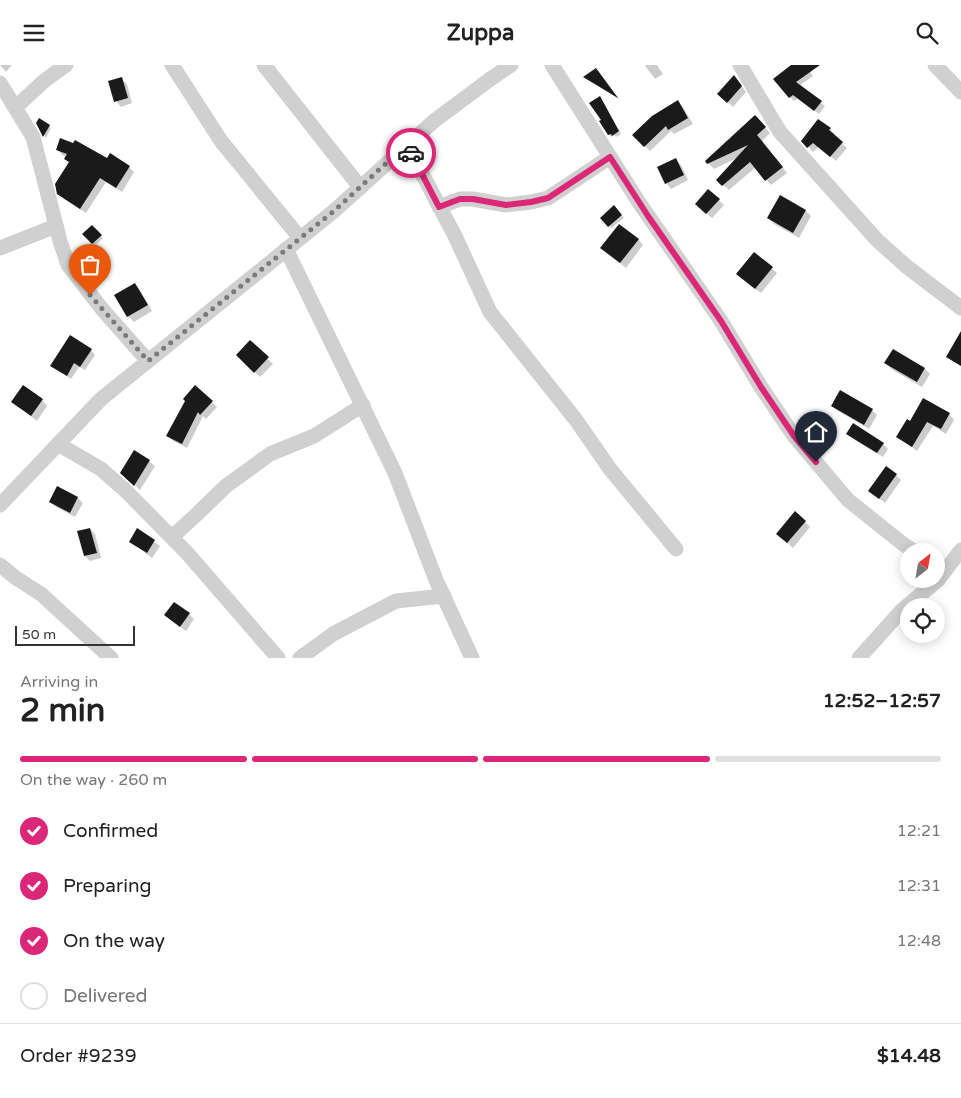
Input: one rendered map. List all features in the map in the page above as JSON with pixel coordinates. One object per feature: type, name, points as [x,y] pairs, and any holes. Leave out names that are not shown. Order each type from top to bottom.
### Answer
[{"type":"street","points":[[16,107],[44,81],[66,65]]},
{"type":"street","points":[[172,65],[221,141],[300,238]]},
{"type":"street","points":[[264,65],[360,187]]},
{"type":"street","points":[[0,505],[101,399],[334,211],[434,121],[512,65]]},
{"type":"street","points":[[552,65],[648,216],[721,321],[761,387],[794,436],[848,500],[902,543]]},
{"type":"street","points":[[740,65],[780,132],[864,226],[906,266],[961,308]]},
{"type":"street","points":[[935,65],[961,92]]},
{"type":"street","points":[[0,83],[33,137],[68,265],[102,309],[148,361]]},
{"type":"street","points":[[406,145],[455,236],[490,312],[576,420],[610,469],[676,549]]},
{"type":"street","points":[[439,207],[460,199],[473,199],[506,205],[548,198],[610,157]]},
{"type":"street","points":[[0,248],[56,226]]},
{"type":"street","points":[[286,249],[395,473],[444,596],[472,658]]},
{"type":"street","points":[[172,537],[226,486],[270,454],[314,436],[363,405]]},
{"type":"street","points":[[58,444],[101,469],[126,491],[222,591],[278,658]]},
{"type":"street","points":[[945,564],[961,549]]},
{"type":"street","points":[[0,565],[41,594],[111,658]]},
{"type":"street","points":[[859,658],[902,610],[928,588]]},
{"type":"street","points":[[300,658],[334,634],[396,601],[444,596]]},
{"type":"building","points":[[791,65],[820,65],[796,82],[822,101],[814,111],[793,95],[789,98],[773,79]]},
{"type":"building","points":[[596,68],[618,98],[583,77]]},
{"type":"building","points":[[734,75],[742,86],[727,103],[717,94]]},
{"type":"building","points":[[122,77],[128,98],[114,102],[108,81]]},
{"type":"building","points":[[600,96],[619,131],[612,136],[611,134],[608,135],[599,121],[601,120],[589,103]]},
{"type":"building","points":[[678,100],[688,118],[668,130],[666,126],[644,147],[632,135],[652,116]]},
{"type":"building","points":[[755,115],[766,127],[757,135],[783,167],[765,181],[750,162],[722,186],[716,180],[748,145],[707,164],[705,161]]},
{"type":"building","points":[[39,118],[50,125],[43,137],[36,123]]},
{"type":"building","points":[[818,119],[831,128],[829,130],[843,142],[830,157],[813,143],[807,148],[801,141]]},
{"type":"building","points":[[60,138],[73,143],[75,140],[107,158],[110,153],[130,166],[116,188],[100,178],[80,209],[57,194],[55,184],[69,162],[64,159],[67,154],[56,150]]},
{"type":"building","points":[[676,158],[684,175],[665,184],[657,167]]},
{"type":"building","points":[[708,189],[720,199],[706,214],[695,204]]},
{"type":"building","points":[[780,195],[806,210],[793,233],[767,218]]},
{"type":"building","points":[[614,205],[622,215],[608,227],[600,218]]},
{"type":"building","points":[[619,224],[639,239],[620,263],[600,248]]},
{"type":"building","points":[[92,225],[102,235],[92,244],[82,234]]},
{"type":"building","points":[[754,252],[773,267],[755,289],[736,274]]},
{"type":"building","points":[[135,283],[148,305],[127,317],[114,295]]},
{"type":"building","points":[[961,331],[961,366],[946,357]]},
{"type":"building","points":[[70,335],[92,349],[80,367],[74,363],[67,376],[50,366]]},
{"type":"building","points":[[250,340],[269,357],[254,373],[236,355]]},
{"type":"building","points":[[893,349],[925,368],[917,382],[884,363]]},
{"type":"building","points":[[23,385],[43,399],[31,416],[11,402]]},
{"type":"building","points":[[195,385],[213,401],[200,415],[198,412],[182,444],[166,436],[185,401],[183,399]]},
{"type":"building","points":[[840,390],[873,409],[864,425],[831,406]]},
{"type":"building","points":[[923,398],[950,413],[941,429],[927,422],[912,447],[896,437],[907,419],[910,421]]},
{"type":"building","points":[[853,423],[884,443],[877,453],[846,434]]},
{"type":"building","points":[[134,450],[150,460],[134,486],[120,473]]},
{"type":"building","points":[[886,466],[897,474],[879,499],[868,491]]},
{"type":"building","points":[[57,486],[78,497],[70,513],[49,502]]},
{"type":"building","points":[[795,511],[806,521],[787,543],[776,534]]},
{"type":"building","points":[[90,528],[97,553],[84,556],[77,531]]},
{"type":"building","points":[[137,528],[155,540],[147,553],[129,542]]},
{"type":"building","points":[[174,602],[190,613],[180,627],[164,615]]},
{"type":"way so far","points":[[90,295],[148,361],[334,211],[406,145],[411,153]]},
{"type":"route","points":[[411,153],[439,207],[460,199],[473,199],[506,205],[548,198],[610,157],[648,216],[721,321],[761,387],[794,436],[816,462]]}]
